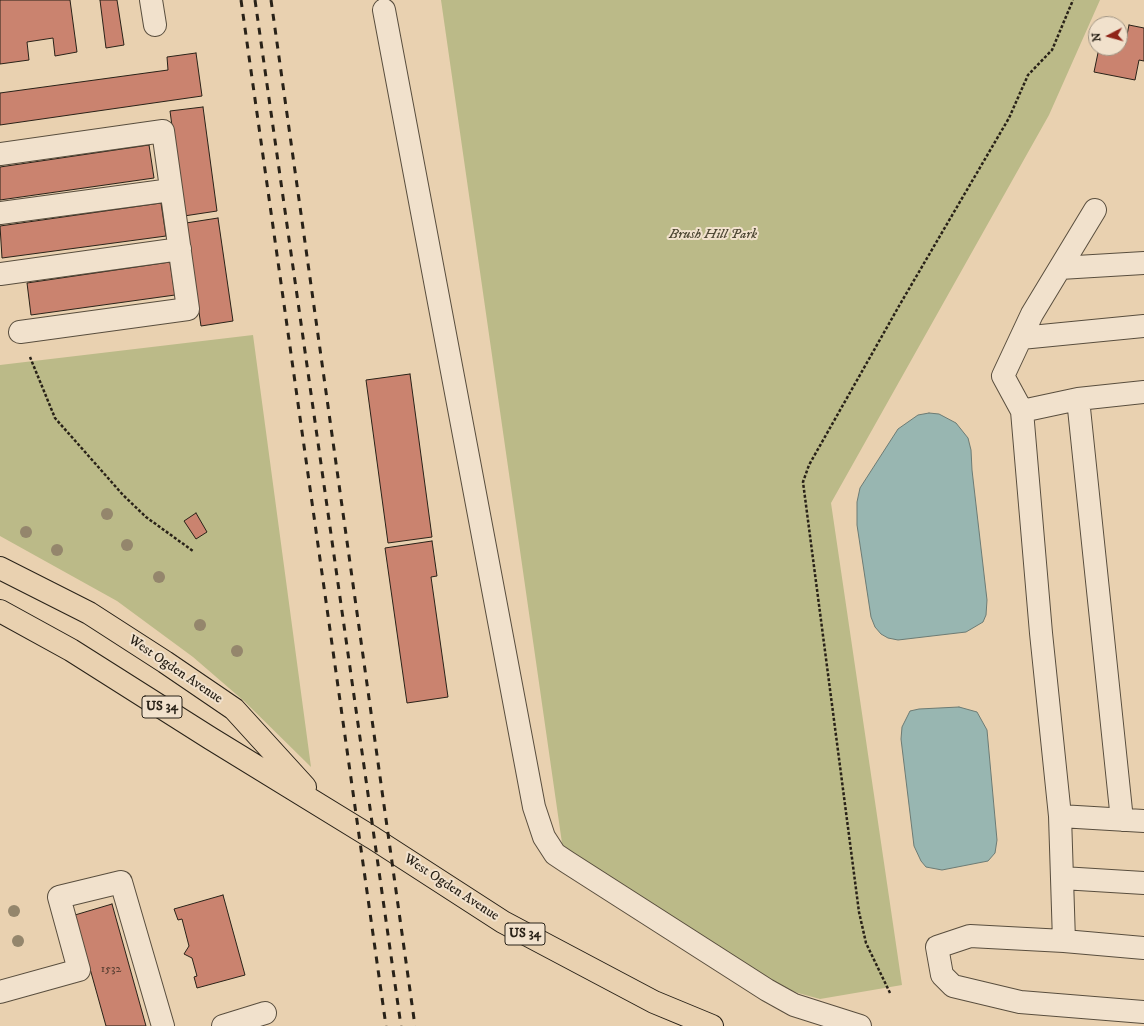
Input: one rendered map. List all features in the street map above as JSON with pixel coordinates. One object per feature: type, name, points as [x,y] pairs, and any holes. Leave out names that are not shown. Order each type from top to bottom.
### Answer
[{"type":"main road","name":"West Ogden Avenue","points":[[0,568],[89,613],[234,709],[323,806]]},
{"type":"main road","name":"West Ogden Avenue","points":[[0,611],[71,650],[210,738],[323,806],[503,922],[654,1002],[712,1026]]},
{"type":"lane","points":[[151,0],[155,25]]},
{"type":"lane","points":[[384,10],[534,807],[544,837],[555,854],[766,990],[794,1004],[860,1026]]},
{"type":"lane","points":[[0,154],[163,131],[188,309],[20,332]]},
{"type":"lane","points":[[0,213],[171,190]]},
{"type":"lane","points":[[1064,941],[1060,816],[1041,634],[1022,411],[1003,376],[1032,314],[1095,210]]},
{"type":"lane","points":[[0,274],[180,249]]},
{"type":"lane","points":[[1060,268],[1144,262]]},
{"type":"lane","points":[[1021,338],[1144,326]]},
{"type":"lane","points":[[1022,411],[1078,399],[1144,394]]},
{"type":"lane","points":[[1078,399],[1122,820]]},
{"type":"lane","points":[[1060,816],[1144,821]]},
{"type":"lane","points":[[1062,878],[1144,883]]},
{"type":"lane","points":[[0,992],[79,970],[59,897],[121,882],[163,1026]]},
{"type":"lane","points":[[1144,948],[1064,941],[970,936],[938,947],[942,975],[952,986],[1020,1002],[1144,1012]]},
{"type":"lane","points":[[223,1026],[265,1013]]},
{"type":"path","points":[[890,993],[866,942],[859,912],[803,482],[809,465],[884,332],[1009,118],[1028,75],[1052,50],[1073,0]]},
{"type":"path","points":[[30,357],[55,418],[123,495],[146,517],[193,551]]},
{"type":"green space","name":"Brush Hill Park","points":[[441,0],[1100,0],[1093,16],[1088,16],[1088,27],[1049,115],[831,503],[902,985],[820,999],[777,985],[563,850]]},
{"type":"green space","points":[[253,335],[311,767],[244,701],[193,657],[117,601],[0,536],[0,365]]},
{"type":"water","points":[[929,413],[939,414],[956,423],[968,438],[971,450],[987,600],[986,615],[983,622],[966,632],[898,640],[888,638],[881,634],[875,627],[871,617],[857,525],[857,502],[860,488],[898,429],[918,415]]},
{"type":"water","points":[[959,707],[977,712],[987,730],[997,840],[995,853],[988,861],[942,870],[926,867],[921,861],[914,846],[901,739],[902,727],[910,711],[919,709]]},
{"type":"building","points":[[0,0],[70,0],[77,52],[55,56],[53,38],[27,42],[29,60],[0,64]]},
{"type":"building","points":[[100,0],[117,0],[124,45],[106,48]]},
{"type":"building","points":[[1129,25],[1144,28],[1144,61],[1139,60],[1135,80],[1094,72],[1097,56],[1128,56]]},
{"type":"building","points":[[196,53],[202,96],[0,125],[0,93],[168,70],[167,57]]},
{"type":"building","points":[[203,107],[217,211],[184,216],[170,111]]},
{"type":"building","points":[[149,145],[154,178],[0,200],[0,167]]},
{"type":"building","points":[[161,203],[166,236],[2,258],[0,226]]},
{"type":"building","points":[[218,218],[233,321],[201,326],[186,223]]},
{"type":"building","points":[[170,262],[175,295],[31,315],[27,283]]},
{"type":"building","points":[[410,374],[432,537],[388,543],[366,380]]},
{"type":"building","points":[[196,513],[207,532],[196,539],[184,521]]},
{"type":"building","points":[[432,541],[437,576],[431,577],[448,697],[407,703],[385,548]]},
{"type":"building","points":[[223,895],[245,975],[197,988],[194,977],[197,976],[192,958],[184,954],[189,946],[182,919],[178,920],[174,909]]},
{"type":"building","points":[[112,904],[146,1026],[106,1026],[75,915]]},
{"type":"railway","points":[[241,0],[386,1026]]},
{"type":"railway","points":[[255,0],[401,1026]]},
{"type":"railway","points":[[271,0],[415,1026]]}]
